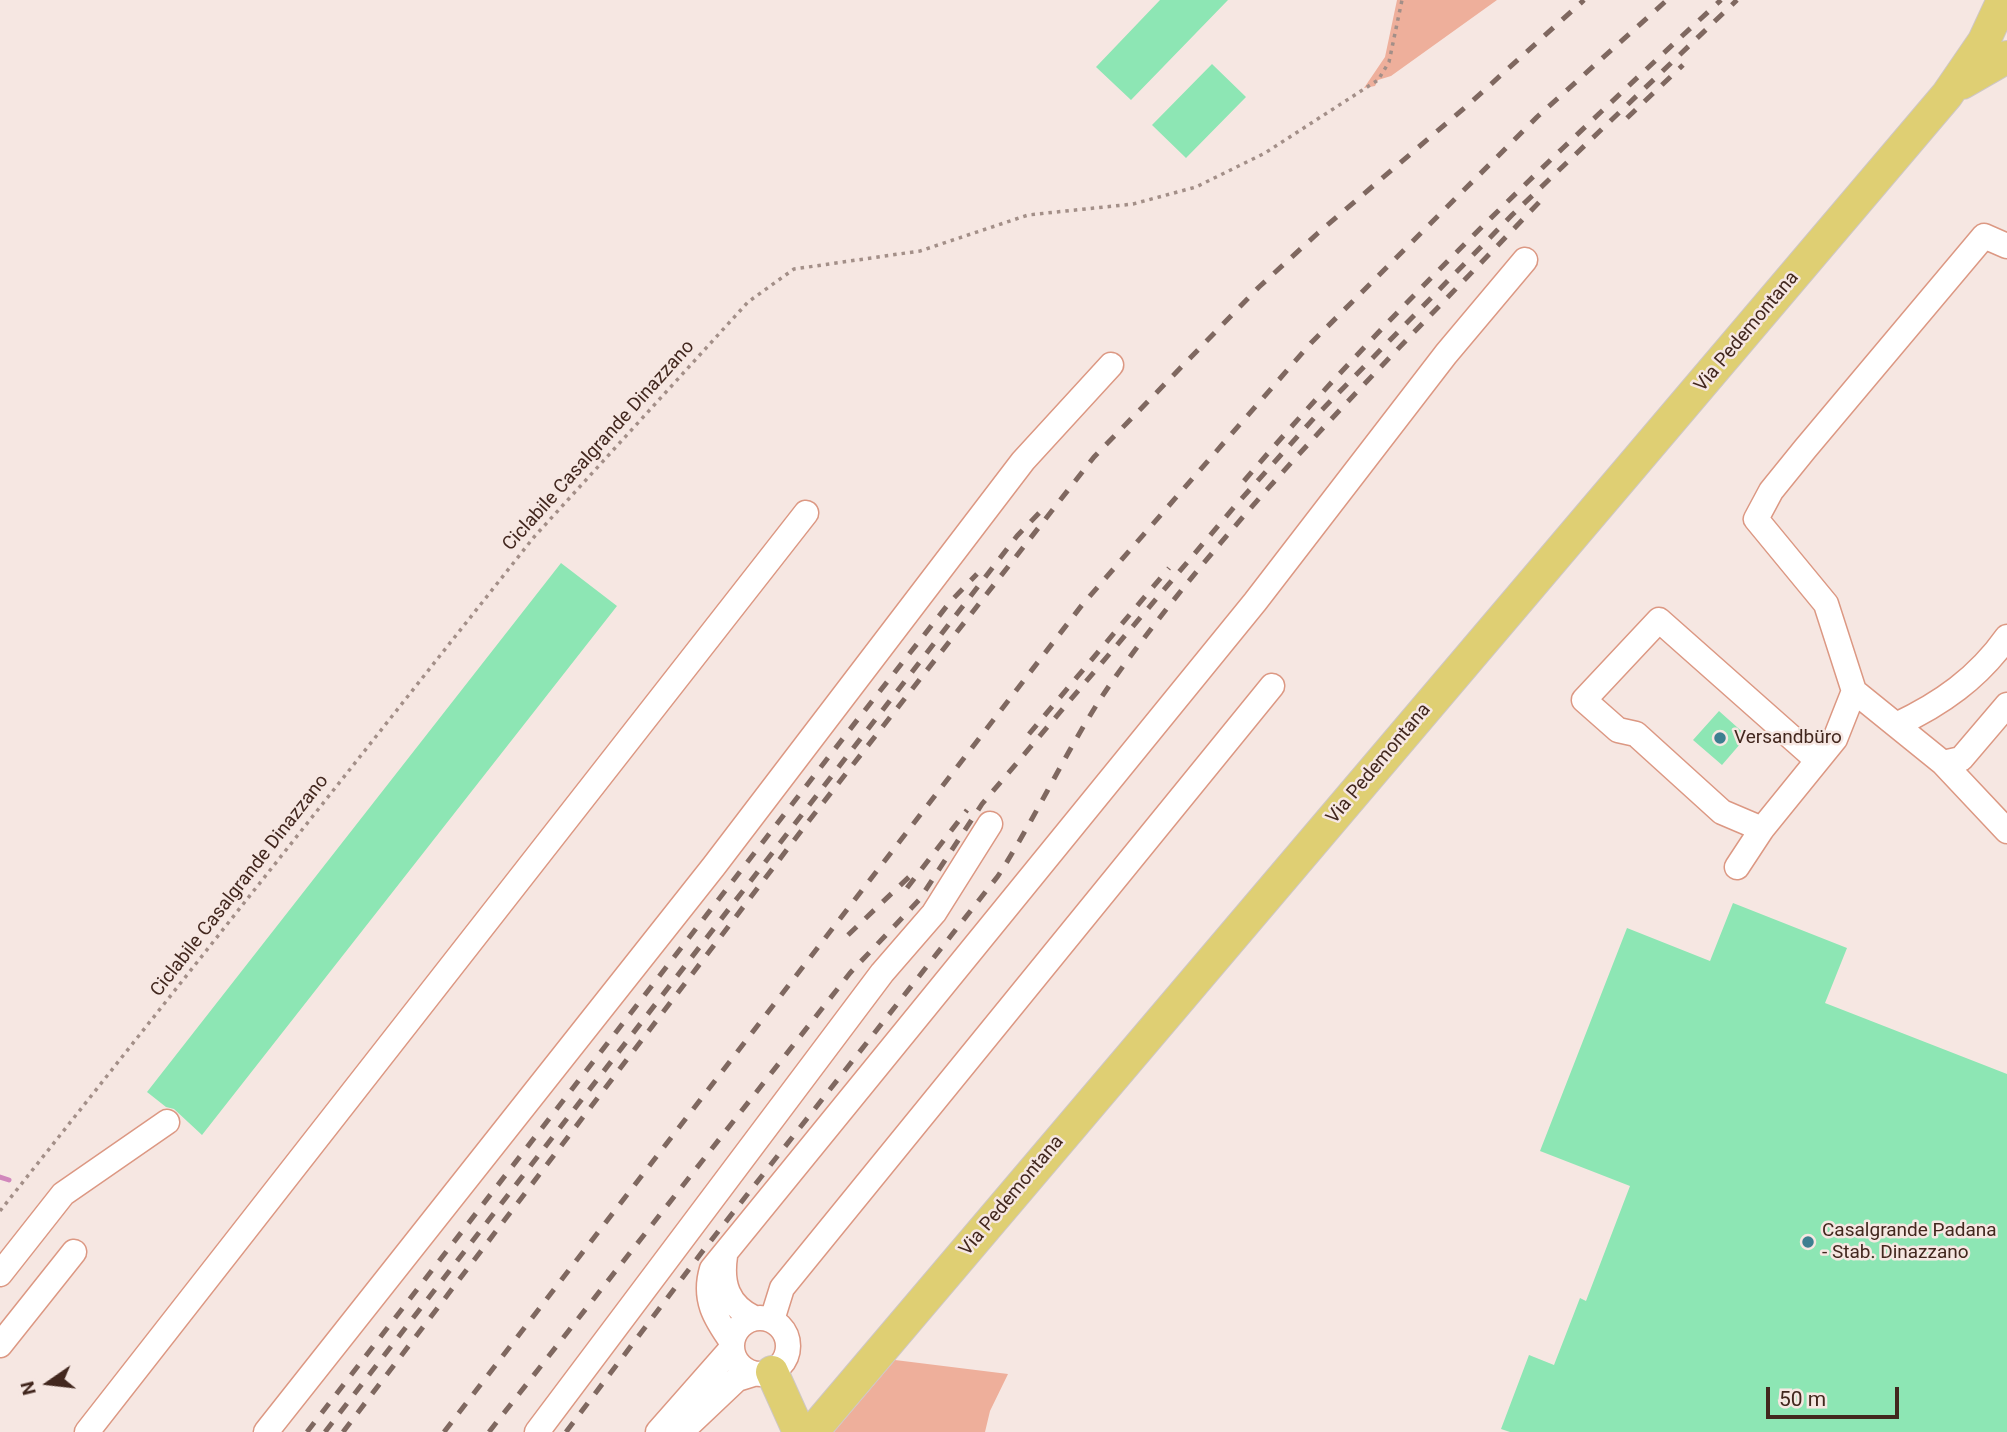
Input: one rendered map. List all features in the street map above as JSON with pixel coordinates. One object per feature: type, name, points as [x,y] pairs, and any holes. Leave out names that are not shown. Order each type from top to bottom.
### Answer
[{"type":"main road","points":[[1947,95],[1984,41],[2003,0]]},
{"type":"main road","points":[[1947,95],[1969,77],[2007,57]]},
{"type":"main road","name":"Via Pedemontana","points":[[820,1422],[1947,95]]},
{"type":"main road","points":[[762,1373],[799,1432]]},
{"type":"street","points":[[2007,246],[1984,236],[1771,491],[1756,519],[1826,604],[1854,691],[1942,763],[2007,831]]},
{"type":"street","points":[[762,1373],[737,1363],[732,1345],[713,1313],[707,1287],[712,1269],[1255,602],[1446,354],[1525,260]]},
{"type":"street","points":[[266,1432],[714,866],[1023,461],[1111,365]]},
{"type":"street","points":[[87,1432],[806,513]]},
{"type":"street","points":[[1817,760],[1659,620],[1584,700],[1676,787],[1742,858],[1835,739],[1854,691]]},
{"type":"street","points":[[1900,728],[1967,684],[2007,637]]},
{"type":"street","points":[[1900,728],[1927,720],[1970,692],[2007,653]]},
{"type":"street","points":[[658,1432],[732,1345],[738,1328],[763,1319],[782,1288],[1272,686]]},
{"type":"street","points":[[1942,763],[1961,759],[2007,705]]},
{"type":"street","points":[[1618,730],[1636,734],[1722,812],[1762,829]]},
{"type":"street","points":[[537,1432],[882,973],[934,914],[990,824]]},
{"type":"street","points":[[0,1274],[63,1194],[167,1122]]},
{"type":"street","points":[[0,1345],[74,1252]]},
{"type":"street","points":[[681,1432],[737,1379],[762,1373],[786,1360],[789,1351],[786,1333],[763,1319],[740,1311],[725,1290],[722,1277],[725,1255]]},
{"type":"path","name":"Ciclabile Casalgrande Dinazzano","points":[[0,1211],[534,537],[748,302],[794,269],[920,251],[1028,215],[1133,204],[1196,187],[1265,153],[1378,80],[1389,62],[1402,0]]},
{"type":"shaded area","points":[[1397,0],[1497,0],[1391,76],[1378,80],[1375,86],[1364,88],[1385,57]]},
{"type":"shaded area","points":[[895,1360],[1008,1374],[990,1411],[985,1432],[834,1432]]},
{"type":"building","points":[[1160,0],[1228,0],[1131,100],[1096,67]]},
{"type":"building","points":[[1212,64],[1246,97],[1186,158],[1152,125]]},
{"type":"building","points":[[561,563],[617,606],[202,1135],[174,1109],[166,1107],[147,1092]]},
{"type":"building","name":"Versandbüro","points":[[1719,711],[1747,736],[1722,765],[1693,740]]},
{"type":"building","name":"Casalgrande Padana - Stab. Dinazzano","points":[[1733,903],[1847,948],[1825,1003],[2007,1074],[2007,1432],[1510,1432],[1501,1429],[1529,1355],[1554,1365],[1580,1298],[1586,1301],[1630,1186],[1540,1151],[1627,928],[1710,961]]},
{"type":"waterway","points":[[0,1177],[9,1180]]},
{"type":"railway","points":[[343,1432],[808,822],[1094,457],[1259,287],[1584,0]]},
{"type":"railway","points":[[444,1432],[1082,605],[1311,343],[1537,117],[1667,0]]},
{"type":"railway","points":[[1244,481],[1357,355],[1475,233],[1721,0]]},
{"type":"railway","points":[[489,1432],[850,973],[919,900],[982,804],[1235,506],[1315,417],[1512,215],[1737,0]]},
{"type":"railway","points":[[1627,118],[1683,65]]},
{"type":"railway","points":[[566,1432],[702,1252],[998,876],[1100,700],[1165,611],[1268,488],[1546,195]]},
{"type":"railway","points":[[325,1432],[1017,536],[1040,512]]},
{"type":"railway","points":[[1029,734],[1169,568]]},
{"type":"railway","points":[[307,1432],[858,719],[950,602],[977,574]]},
{"type":"railway","points":[[907,888],[967,810]]},
{"type":"railway","points":[[848,935],[911,875]]},
{"type":"place","name":"Versandbüro","points":[[1720,738]]},
{"type":"place","name":"Casalgrande Padana - Stab. Dinazzano","points":[[1808,1242]]}]
